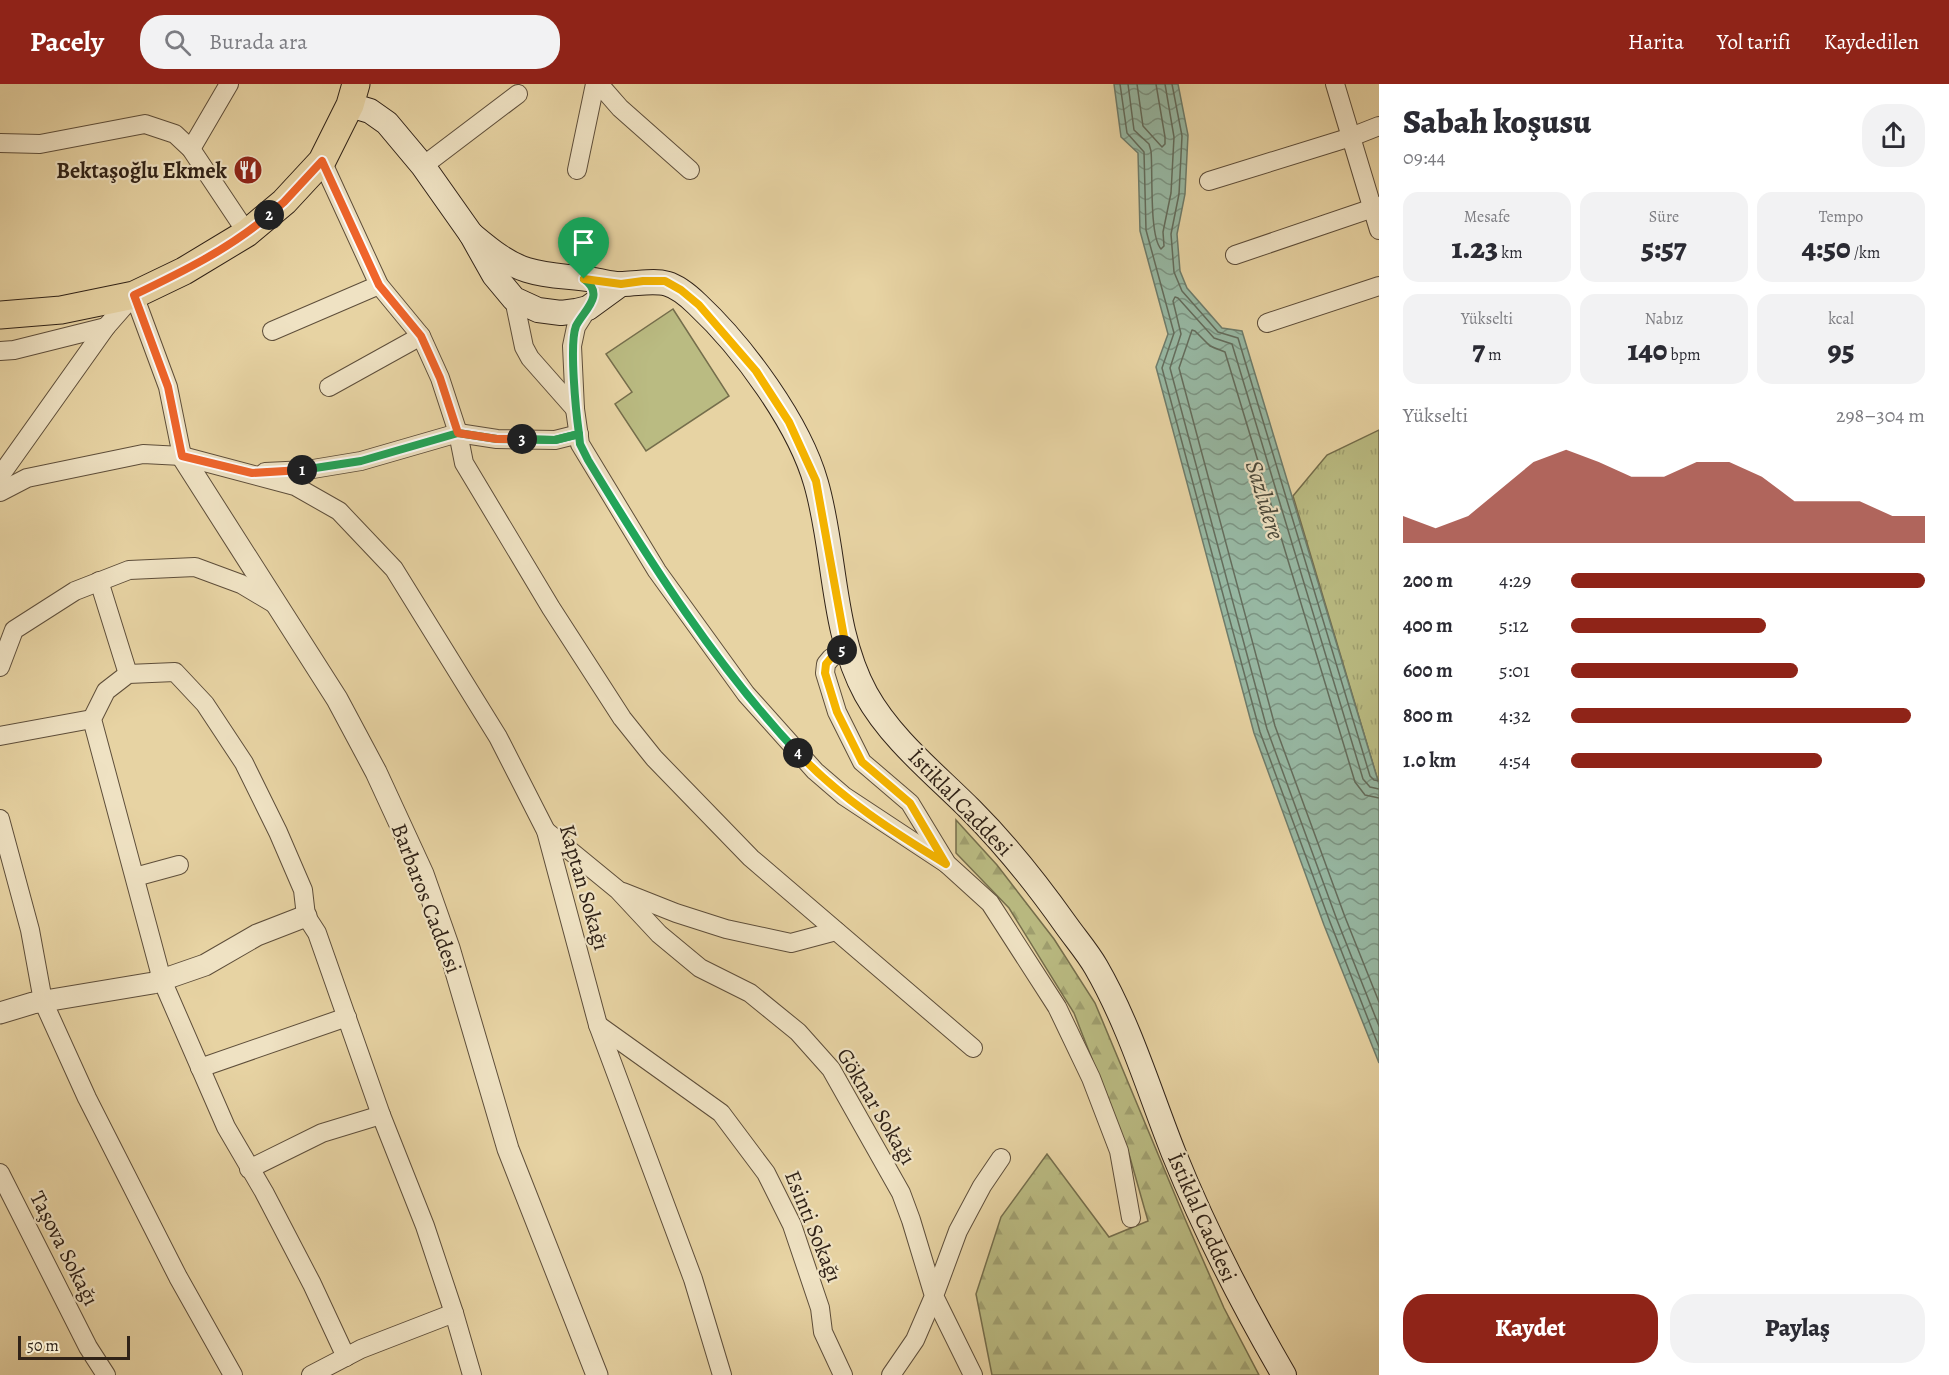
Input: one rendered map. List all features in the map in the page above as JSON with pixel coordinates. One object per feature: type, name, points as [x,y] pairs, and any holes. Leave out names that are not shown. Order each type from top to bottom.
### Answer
[{"type":"main road","name":"İstiklal Caddesi","points":[[353,94],[370,111],[387,123],[423,166],[471,234],[494,275],[514,299],[538,310],[561,313],[588,308],[621,284]]},
{"type":"main road","points":[[0,315],[61,310],[134,295],[184,271],[247,233],[284,202],[322,161],[353,94]]},
{"type":"main road","name":"İstiklal Caddesi","points":[[471,234],[505,261],[531,271],[621,284],[665,281],[681,290],[699,305],[756,371],[789,422],[816,481],[846,648],[864,690],[877,712],[900,740],[989,828],[1021,864],[1095,966],[1136,1051],[1173,1151],[1207,1233],[1253,1323],[1284,1375]]},
{"type":"main road","points":[[514,299],[513,288],[516,278],[531,271]]},
{"type":"main road","points":[[584,279],[591,284],[594,292],[588,308]]},
{"type":"street","points":[[191,149],[229,84]]},
{"type":"street","points":[[597,84],[620,108],[690,170]]},
{"type":"street","points":[[577,170],[597,84]]},
{"type":"street","points":[[1335,84],[1376,207],[1379,230]]},
{"type":"street","points":[[423,166],[518,94]]},
{"type":"street","points":[[0,143],[40,144],[145,124],[175,134],[191,149],[247,233]]},
{"type":"street","points":[[1209,181],[1351,137],[1379,126]]},
{"type":"street","points":[[322,161],[379,285],[421,336],[440,378],[458,433],[464,463],[551,608],[622,718],[654,758],[743,850],[973,1048]]},
{"type":"street","points":[[1235,255],[1376,207]]},
{"type":"street","points":[[272,331],[379,285]]},
{"type":"street","points":[[1267,323],[1379,286]]},
{"type":"street","points":[[0,476],[106,327],[134,295],[168,387],[182,456]]},
{"type":"street","points":[[514,299],[524,347],[530,358],[575,409]]},
{"type":"street","points":[[588,308],[576,327],[572,346],[575,409],[580,444],[588,460],[657,571],[746,694],[776,729],[815,771],[844,796],[946,864],[990,903],[1056,1007],[1091,1078],[1119,1151],[1131,1218]]},
{"type":"street","points":[[0,351],[14,350],[106,327]]},
{"type":"street","points":[[329,387],[421,336]]},
{"type":"street","points":[[0,492],[27,478],[142,454],[182,456],[252,473],[308,470],[361,461],[458,433],[520,440],[555,440],[579,434]]},
{"type":"street","name":"Barbaros Caddesi","points":[[182,456],[337,699],[376,772],[423,874],[449,948],[508,1149],[597,1375]]},
{"type":"street","name":"Kaptan Sokağı","points":[[252,473],[295,486],[339,511],[394,568],[498,737],[546,831],[598,1025],[693,1279],[722,1375]]},
{"type":"street","points":[[0,667],[14,630],[75,591],[129,570],[195,567],[241,584],[278,606]]},
{"type":"street","points":[[99,581],[128,674]]},
{"type":"street","points":[[846,648],[826,664],[825,673],[837,712],[862,762],[910,803],[946,864]]},
{"type":"street","points":[[346,1357],[312,1284],[264,1192],[226,1127],[162,980],[92,719],[105,691],[128,674],[176,672],[205,704],[244,763],[278,831],[303,890],[306,916],[317,933],[381,1115],[424,1226],[454,1313],[472,1375]]},
{"type":"street","points":[[0,736],[92,719]]},
{"type":"street","points":[[0,819],[30,930],[43,1001],[92,1109],[178,1277],[232,1375]]},
{"type":"street","name":"Göknar Sokağı","points":[[546,831],[618,890],[659,934],[683,955],[700,969],[750,993],[798,1032],[831,1069],[901,1193],[934,1296],[973,1375]]},
{"type":"street","points":[[135,877],[179,866]]},
{"type":"street","points":[[618,890],[676,913],[726,929],[791,943],[837,931]]},
{"type":"street","points":[[0,1013],[43,1001],[162,980],[205,965],[257,935],[306,916]]},
{"type":"street","points":[[200,1068],[347,1017]]},
{"type":"street","name":"Esinti Sokağı","points":[[598,1025],[721,1113],[766,1173],[792,1226],[820,1308],[824,1332],[843,1375]]},
{"type":"street","points":[[249,1169],[322,1133],[381,1115]]},
{"type":"street","points":[[891,1375],[915,1340],[958,1231],[982,1186],[1001,1158]]},
{"type":"street","name":"Taşova Sokağı","points":[[0,1173],[88,1347],[106,1375]]},
{"type":"street","points":[[311,1375],[346,1357],[454,1313]]},
{"type":"green space","points":[[673,309],[729,396],[646,451],[615,404],[632,392],[606,354]]},
{"type":"green space","points":[[1379,430],[1379,784],[1293,496],[1327,455]]},
{"type":"green space","points":[[956,820],[997,865],[1054,939],[1095,1003],[1224,1308],[1259,1375],[992,1375],[976,1294],[1001,1217],[1047,1154],[1109,1237],[1148,1221],[1129,1154],[1074,1013],[1009,908],[956,853]]},
{"type":"water","name":"Sazlıdere","points":[[1114,84],[1178,84],[1188,135],[1185,194],[1177,234],[1180,271],[1187,288],[1222,328],[1242,331],[1379,784],[1379,1063],[1324,925],[1254,733],[1156,367],[1168,334],[1140,231],[1138,153],[1121,137]]},
{"type":"place","name":"Bektaşoğlu Ekmek","points":[[248,170]]},
{"type":"route","points":[[584,279],[592,286],[594,295],[576,327],[572,346],[575,409],[579,434],[555,440],[497,439],[458,433],[361,461],[308,470],[252,473],[182,456],[168,387],[134,295],[184,271],[247,233],[284,202],[322,161],[379,285],[421,336],[440,378],[458,433],[497,439],[555,440],[579,434],[580,444],[588,460],[657,571],[746,694],[783,738],[815,771],[844,796],[946,864],[910,803],[862,762],[837,712],[825,673],[826,664],[846,648],[816,481],[789,422],[756,371],[699,305],[681,290],[665,281],[621,284],[584,279]]}]
